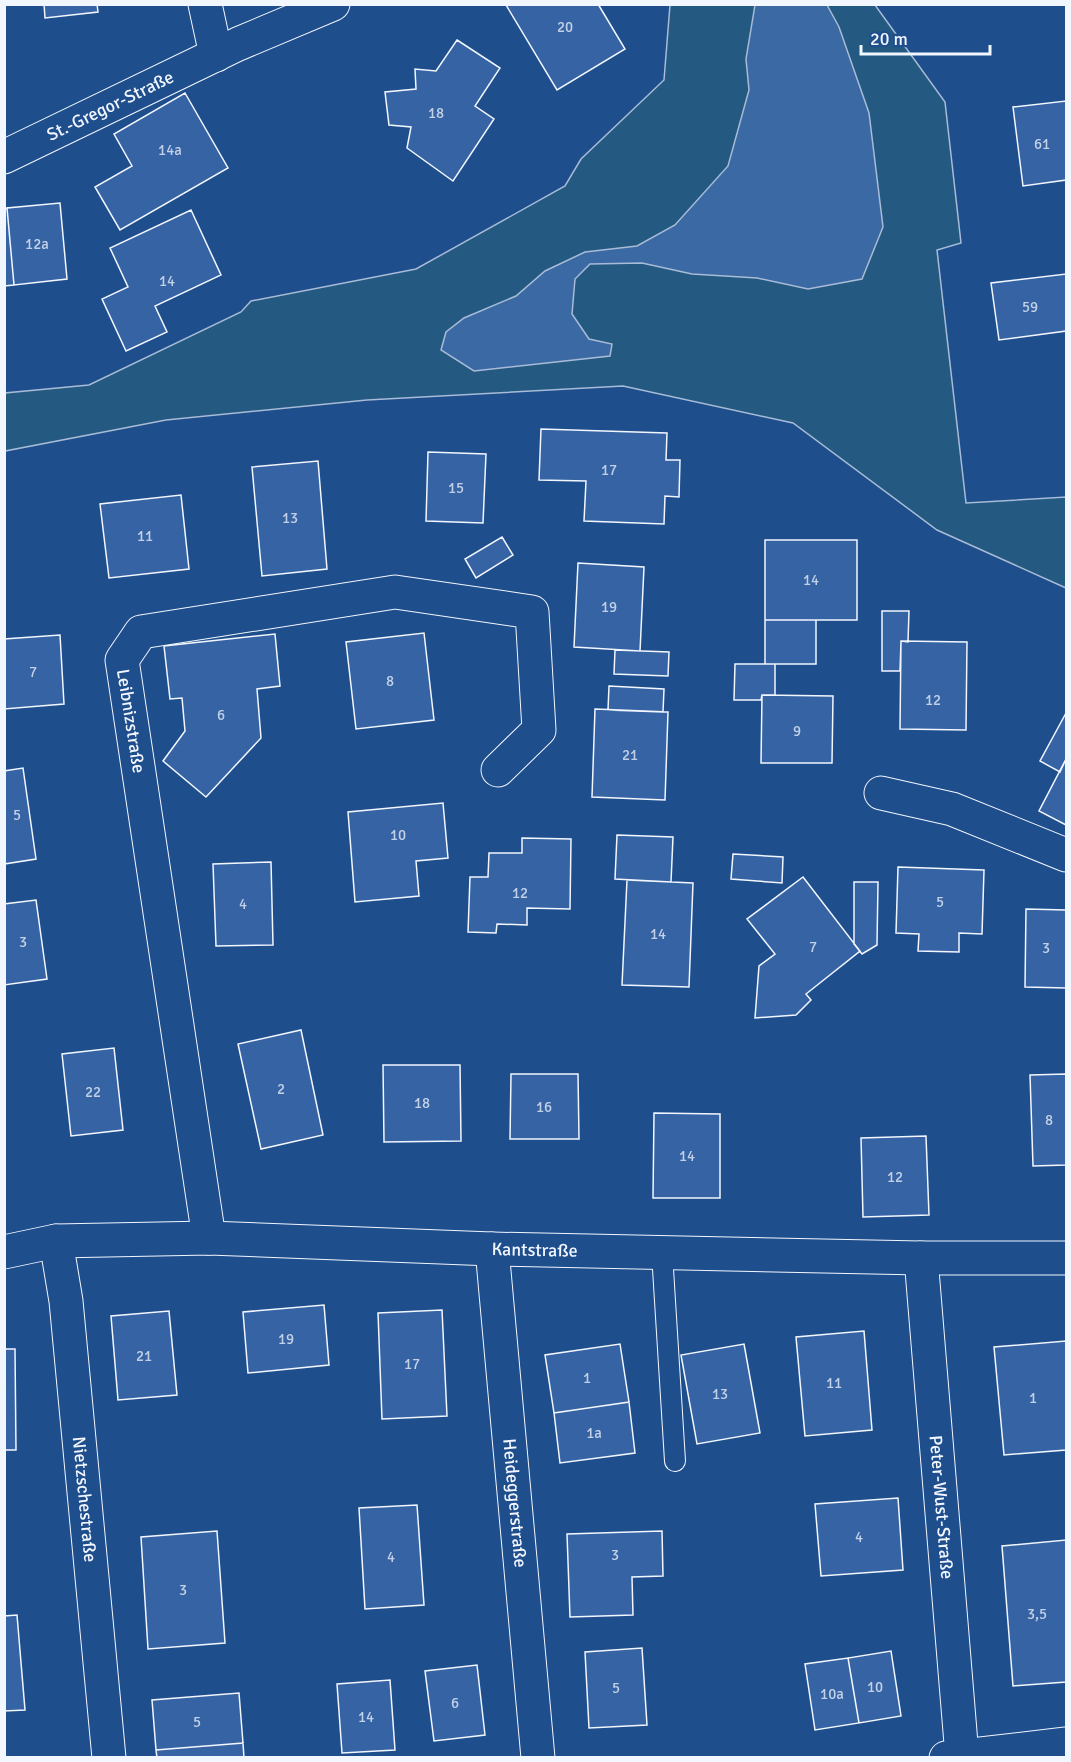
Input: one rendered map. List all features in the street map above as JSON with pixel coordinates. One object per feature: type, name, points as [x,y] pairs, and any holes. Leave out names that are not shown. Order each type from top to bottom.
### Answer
[{"type":"street","points":[[205,4],[216,55]]},
{"type":"street","name":"St.-Gregor-Straße","points":[[4,157],[216,55],[333,4]]},
{"type":"street","name":"Leibnizstraße","points":[[209,1238],[122,660],[141,632],[395,592],[532,612],[538,730],[498,770]]},
{"type":"street","points":[[881,793],[952,809],[1066,855]]},
{"type":"street","name":"Kantstraße","points":[[4,1252],[56,1241],[209,1238],[662,1253],[1066,1258]]},
{"type":"street","name":"Nietzschestraße","points":[[56,1241],[66,1301],[110,1758]]},
{"type":"street","name":"Heideggerstraße","points":[[492,1249],[538,1758]]},
{"type":"street","name":"Peter-Wust-Straße","points":[[921,1258],[954,1757]]},
{"type":"street","points":[[954,1757],[1066,1744]]},
{"type":"lane","points":[[662,1253],[675,1461]]},
{"type":"shaded area","points":[[670,5],[875,5],[945,102],[961,243],[937,250],[966,503],[1066,497],[1066,588],[937,530],[793,423],[623,386],[367,400],[166,420],[5,451],[5,393],[89,385],[241,312],[251,301],[416,269],[565,186],[581,159],[664,80]]},
{"type":"shaded area","points":[[755,5],[827,5],[839,27],[869,113],[883,227],[862,279],[808,289],[757,278],[692,274],[642,263],[590,264],[575,279],[572,314],[589,339],[612,344],[610,356],[474,371],[441,350],[446,332],[464,318],[516,296],[545,271],[585,252],[637,246],[675,225],[728,166],[749,90],[746,59]]},
{"type":"building","points":[[44,4],[97,4],[98,12],[45,18]]},
{"type":"building","points":[[598,4],[625,49],[557,90],[506,5]]},
{"type":"building","points":[[457,40],[500,68],[475,106],[494,119],[453,181],[407,148],[411,127],[389,125],[385,92],[416,89],[415,69],[436,71]]},
{"type":"building","points":[[185,93],[228,168],[120,230],[95,187],[132,166],[114,134]]},
{"type":"building","points":[[1066,101],[1066,180],[1023,186],[1013,107]]},
{"type":"building","points":[[60,203],[67,279],[14,285],[7,208]]},
{"type":"building","points":[[7,208],[14,285],[4,286],[4,209]]},
{"type":"building","points":[[191,210],[221,275],[155,306],[167,332],[126,351],[102,299],[128,287],[110,248]]},
{"type":"building","points":[[1066,274],[1066,331],[999,340],[991,283]]},
{"type":"building","points":[[541,429],[667,433],[666,460],[680,460],[679,497],[665,496],[664,524],[584,521],[586,481],[539,480]]},
{"type":"building","points":[[428,452],[486,454],[483,523],[426,521]]},
{"type":"building","points":[[318,461],[327,569],[262,576],[252,467]]},
{"type":"building","points":[[181,495],[189,569],[109,578],[100,504]]},
{"type":"building","points":[[502,537],[513,555],[476,578],[465,559]]},
{"type":"building","points":[[765,540],[857,540],[857,620],[765,620]]},
{"type":"building","points":[[578,563],[644,567],[640,651],[574,647]]},
{"type":"building","points":[[882,611],[909,611],[908,642],[901,641],[900,671],[882,671]]},
{"type":"building","points":[[765,620],[816,620],[816,664],[765,664]]},
{"type":"building","points":[[424,633],[434,720],[356,729],[346,642]]},
{"type":"building","points":[[275,634],[280,686],[257,689],[261,738],[206,797],[163,761],[185,731],[182,698],[170,699],[164,646]]},
{"type":"building","points":[[60,635],[64,704],[4,709],[4,639]]},
{"type":"building","points":[[901,641],[967,642],[966,730],[900,729]]},
{"type":"building","points":[[615,650],[669,652],[668,676],[614,674]]},
{"type":"building","points":[[735,664],[775,664],[775,695],[762,695],[761,700],[734,700]]},
{"type":"building","points":[[609,686],[664,689],[663,712],[608,710]]},
{"type":"building","points":[[762,695],[833,696],[832,763],[761,763]]},
{"type":"building","points":[[595,709],[668,712],[665,800],[592,797]]},
{"type":"building","points":[[1066,713],[1066,759],[1060,772],[1040,761]]},
{"type":"building","points":[[1066,759],[1066,825],[1039,811]]},
{"type":"building","points":[[23,768],[36,859],[4,864],[4,771]]},
{"type":"building","points":[[443,803],[448,858],[416,861],[419,896],[355,902],[348,812]]},
{"type":"building","points":[[617,835],[673,837],[671,882],[615,879]]},
{"type":"building","points":[[522,838],[571,839],[570,909],[527,908],[527,925],[497,924],[496,933],[468,932],[470,877],[488,877],[489,853],[522,853]]},
{"type":"building","points":[[733,854],[783,857],[782,883],[731,879]]},
{"type":"building","points":[[271,862],[273,945],[216,946],[213,864]]},
{"type":"building","points":[[898,867],[984,870],[982,934],[959,933],[959,952],[918,951],[919,934],[896,933]]},
{"type":"building","points":[[803,877],[860,951],[806,994],[811,1000],[796,1015],[755,1018],[759,966],[775,954],[747,919]]},
{"type":"building","points":[[627,880],[693,883],[689,987],[622,985]]},
{"type":"building","points":[[854,882],[878,882],[877,945],[862,954],[854,944]]},
{"type":"building","points":[[36,900],[47,979],[4,985],[4,904]]},
{"type":"building","points":[[1026,909],[1066,910],[1066,988],[1025,987]]},
{"type":"building","points":[[301,1030],[323,1135],[261,1149],[238,1044]]},
{"type":"building","points":[[114,1048],[123,1130],[71,1136],[62,1054]]},
{"type":"building","points":[[383,1065],[460,1065],[461,1141],[384,1142]]},
{"type":"building","points":[[511,1074],[578,1074],[579,1139],[510,1139]]},
{"type":"building","points":[[1066,1074],[1066,1165],[1033,1166],[1030,1075]]},
{"type":"building","points":[[654,1113],[720,1114],[720,1198],[653,1198]]},
{"type":"building","points":[[926,1136],[929,1215],[863,1217],[861,1138]]},
{"type":"building","points":[[324,1305],[329,1365],[248,1373],[243,1312]]},
{"type":"building","points":[[442,1310],[447,1416],[382,1419],[378,1313]]},
{"type":"building","points":[[169,1311],[177,1395],[118,1400],[111,1316]]},
{"type":"building","points":[[864,1331],[872,1430],[805,1436],[796,1337]]},
{"type":"building","points":[[1066,1341],[1066,1450],[1004,1455],[994,1347]]},
{"type":"building","points":[[620,1344],[629,1402],[554,1413],[545,1355]]},
{"type":"building","points":[[744,1344],[760,1433],[697,1444],[681,1355]]},
{"type":"building","points":[[4,1349],[15,1349],[16,1450],[4,1450]]},
{"type":"building","points":[[629,1402],[635,1453],[560,1463],[554,1413]]},
{"type":"building","points":[[898,1498],[903,1570],[821,1576],[815,1504]]},
{"type":"building","points":[[417,1505],[424,1605],[365,1609],[359,1508]]},
{"type":"building","points":[[217,1531],[225,1643],[148,1649],[141,1537]]},
{"type":"building","points":[[662,1531],[663,1576],[632,1577],[633,1615],[570,1617],[567,1534]]},
{"type":"building","points":[[1066,1540],[1066,1682],[1013,1686],[1002,1546]]},
{"type":"building","points":[[17,1615],[25,1710],[4,1711],[4,1616]]},
{"type":"building","points":[[642,1648],[647,1725],[589,1728],[585,1652]]},
{"type":"building","points":[[891,1651],[901,1716],[859,1723],[848,1658]]},
{"type":"building","points":[[848,1658],[859,1723],[815,1730],[805,1664]]},
{"type":"building","points":[[477,1665],[485,1735],[434,1741],[425,1671]]},
{"type":"building","points":[[390,1680],[395,1750],[342,1753],[337,1684]]},
{"type":"building","points":[[239,1693],[243,1743],[156,1750],[152,1700]]},
{"type":"building","points":[[243,1743],[244,1758],[157,1758],[156,1750]]}]
